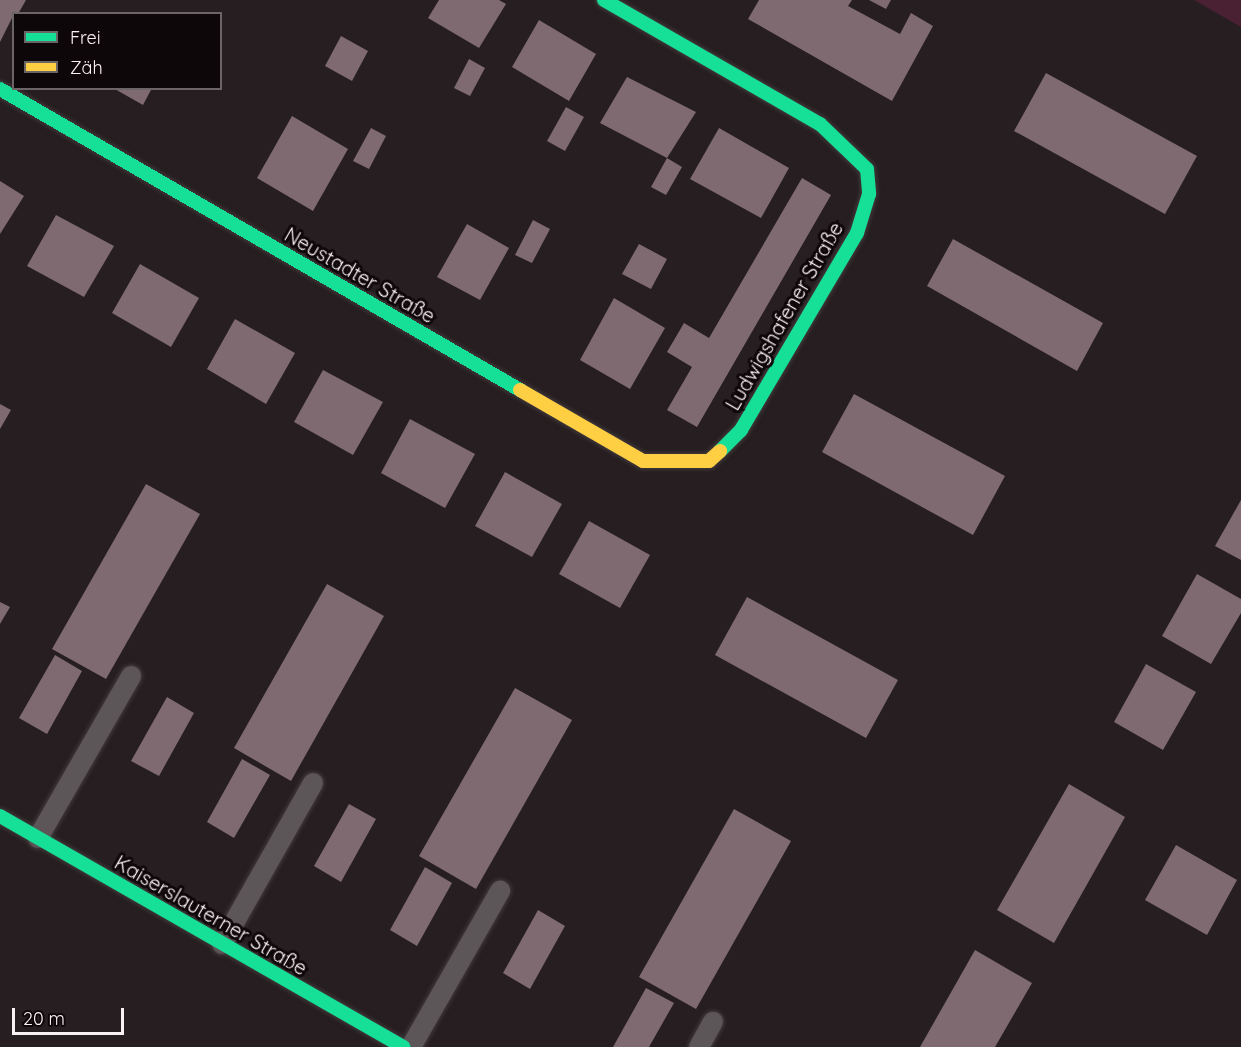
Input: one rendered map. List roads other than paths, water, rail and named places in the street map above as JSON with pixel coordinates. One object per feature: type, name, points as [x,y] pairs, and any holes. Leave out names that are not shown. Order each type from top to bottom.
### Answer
[{"type":"street","name":"Ludwigshafener Straße","points":[[604,0],[820,124],[867,169],[869,194],[857,233],[741,430],[709,460]]},
{"type":"street","name":"Neustadter Straße","points":[[0,89],[643,461],[678,464],[709,460]]},
{"type":"street","name":"Kaiserslauterner Straße","points":[[0,816],[403,1047]]},
{"type":"lane","points":[[38,838],[131,676]]},
{"type":"lane","points":[[222,944],[313,783]]},
{"type":"lane","points":[[411,1047],[500,891]]},
{"type":"lane","points":[[699,1047],[713,1022]]}]
